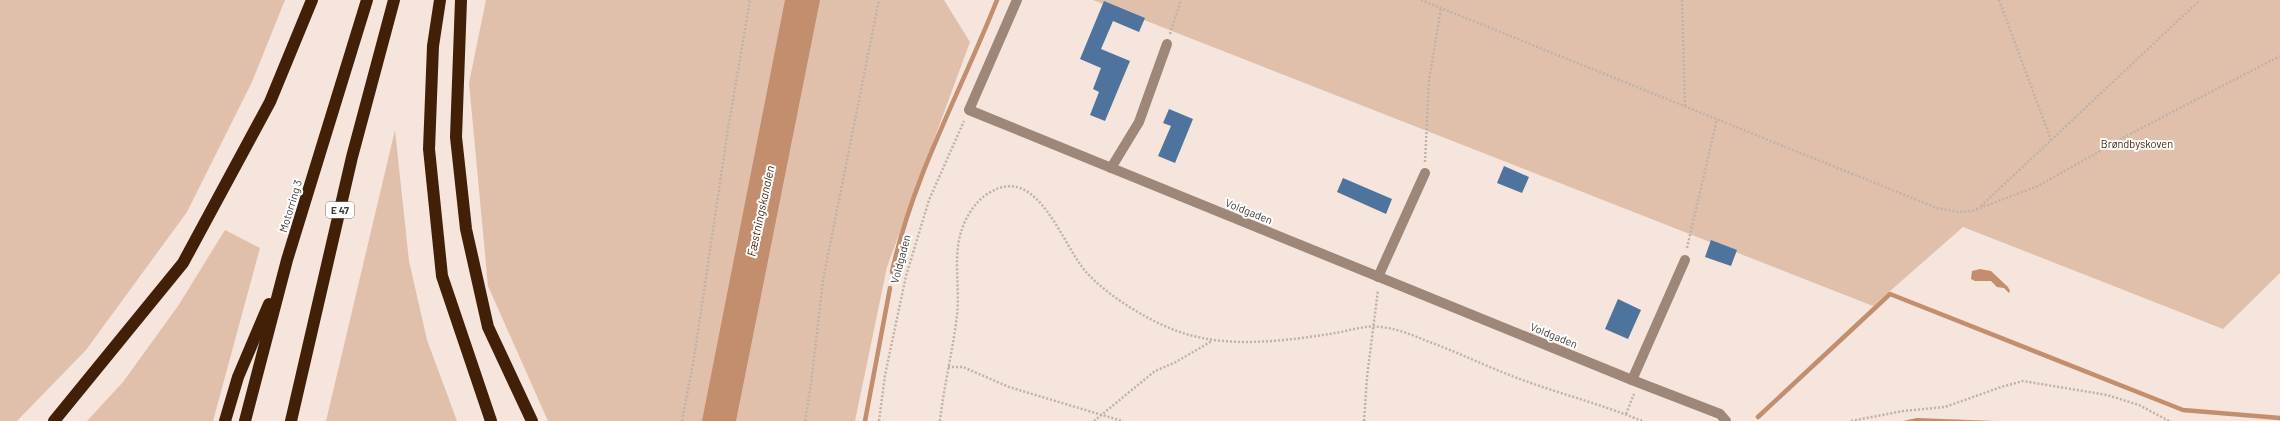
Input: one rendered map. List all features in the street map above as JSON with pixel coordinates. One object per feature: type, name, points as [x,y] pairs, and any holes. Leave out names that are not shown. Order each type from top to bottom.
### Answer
[{"type":"highway","points":[[54,421],[183,263],[270,102],[312,0]]},
{"type":"highway","name":"Motorring 3","points":[[245,421],[287,260],[367,0]]},
{"type":"highway","name":"E 47","points":[[290,421],[352,156],[394,0]]},
{"type":"highway","points":[[440,0],[433,46],[429,148],[442,276],[491,421]]},
{"type":"highway","points":[[461,0],[456,137],[466,229],[488,328],[532,421]]},
{"type":"highway","points":[[225,421],[238,377],[287,260]]},
{"type":"street","points":[[969,110],[1017,0]]},
{"type":"street","points":[[1111,168],[1139,122],[1167,44]]},
{"type":"street","name":"Voldgaden","points":[[969,110],[1635,381],[1720,414],[1726,421]]},
{"type":"street","points":[[1379,277],[1425,174]]},
{"type":"street","points":[[1635,381],[1685,260]]},
{"type":"path","points":[[682,421],[695,350],[728,129],[750,0]]},
{"type":"path","points":[[805,421],[811,384],[823,280],[879,0]]},
{"type":"path","points":[[1167,44],[1181,0]]},
{"type":"path","points":[[1422,0],[1937,208],[1959,212],[1979,208],[2038,186],[2134,132],[2280,56]]},
{"type":"path","points":[[1682,0],[1686,107]]},
{"type":"path","points":[[1999,0],[2051,140]]},
{"type":"path","points":[[1979,208],[2200,0]]},
{"type":"path","points":[[1425,174],[1429,80],[1441,8]]},
{"type":"path","name":"Voldgaden","points":[[879,421],[884,375],[906,276],[929,200],[969,110]]},
{"type":"path","points":[[1685,260],[1717,119]]},
{"type":"path","points":[[940,421],[957,312],[958,251],[961,231],[969,214],[984,197],[999,188],[1020,187],[1031,192],[1044,206],[1086,272],[1104,290],[1166,327],[1212,340],[1254,341],[1380,327],[1410,335],[1530,383],[1626,414],[1642,421]]},
{"type":"path","points":[[1364,421],[1379,277]]},
{"type":"path","points":[[1094,421],[1155,371],[1174,363],[1212,340]]},
{"type":"path","points":[[948,367],[963,367],[1009,387],[1122,421]]},
{"type":"path","points":[[1626,414],[1635,381]]},
{"type":"path","points":[[1851,421],[1903,411],[1945,406],[2000,386],[2023,381],[2107,395],[2139,405],[2169,421]]},
{"type":"green space","points":[[0,0],[285,0],[252,82],[187,212],[86,350],[17,421],[0,421]]},
{"type":"green space","points":[[486,0],[944,0],[970,42],[887,267],[855,421],[548,421],[488,286],[469,83]]},
{"type":"green space","name":"Brøndbyskoven","points":[[1093,0],[2280,0],[2280,273],[2223,329],[1963,227],[1873,306]]},
{"type":"green space","points":[[395,130],[409,261],[427,340],[457,421],[326,421]]},
{"type":"green space","points":[[225,230],[260,248],[213,421],[87,421],[123,382],[178,306]]},
{"type":"water","name":"Fæstningskanalen","points":[[785,0],[820,0],[736,421],[702,421]]},
{"type":"water","points":[[1980,269],[1991,271],[2008,287],[2010,291],[2009,293],[2004,288],[1997,287],[1991,281],[1975,281],[1971,279],[1972,271]]},
{"type":"water","points":[[1917,418],[1995,421],[1903,421]]},
{"type":"building","points":[[1104,1],[1145,18],[1139,32],[1113,21],[1101,49],[1130,61],[1105,121],[1090,115],[1099,92],[1093,89],[1101,68],[1080,59]]},
{"type":"building","points":[[1169,109],[1193,119],[1175,163],[1158,156],[1171,126],[1163,123]]},
{"type":"building","points":[[1504,166],[1529,177],[1522,193],[1497,183]]},
{"type":"building","points":[[1343,178],[1392,199],[1386,214],[1337,192]]},
{"type":"building","points":[[1711,240],[1737,250],[1731,266],[1705,257]]},
{"type":"building","points":[[1618,299],[1641,310],[1628,339],[1605,329]]},
{"type":"waterway","points":[[892,272],[912,202],[925,168],[997,0]]},
{"type":"waterway","points":[[865,421],[890,288]]},
{"type":"waterway","points":[[1758,417],[1890,294],[2183,410],[2280,418]]}]
